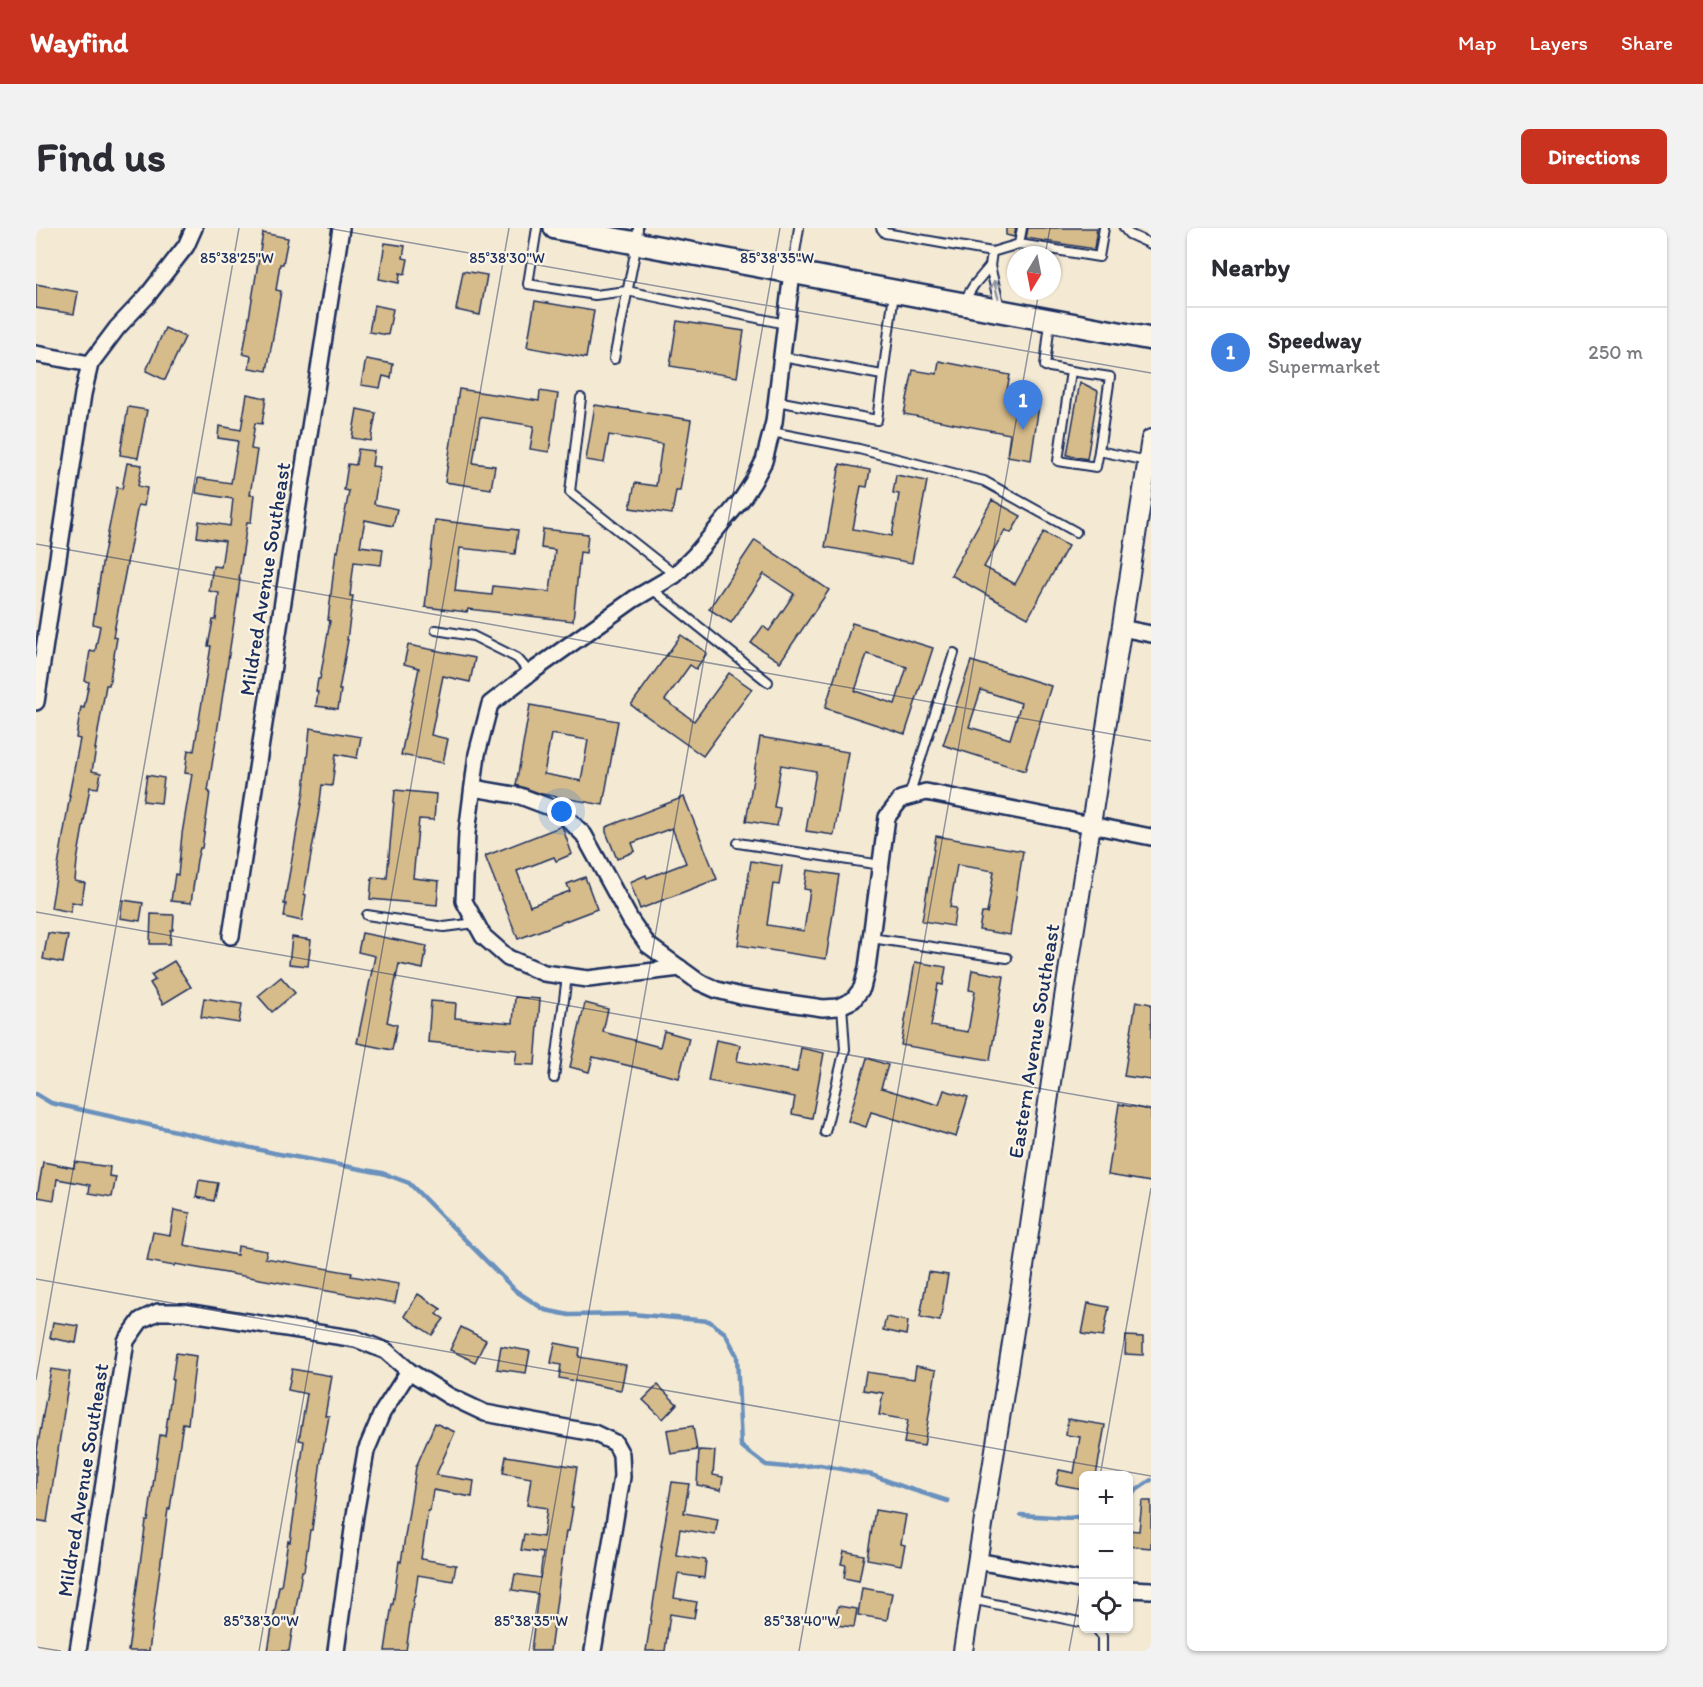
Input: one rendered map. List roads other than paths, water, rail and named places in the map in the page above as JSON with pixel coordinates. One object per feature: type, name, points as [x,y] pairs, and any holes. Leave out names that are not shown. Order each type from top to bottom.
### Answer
[{"type":"main road","points":[[555,228],[638,236],[792,272],[1151,339]]},
{"type":"street","points":[[36,702],[43,605],[90,364],[186,246],[194,228]]},
{"type":"street","name":"Mildred Avenue Southeast","points":[[231,936],[341,228]]},
{"type":"street","points":[[680,968],[588,979],[544,973],[508,958],[483,936],[464,901],[467,833],[477,754],[490,704],[634,599],[675,575],[742,499],[764,461],[772,432],[792,272]]},
{"type":"street","points":[[36,354],[90,364]]},
{"type":"street","name":"Eastern Avenue Southeast","points":[[963,1651],[1023,1274],[1120,628],[1145,509],[1151,439]]},
{"type":"street","points":[[1120,628],[1151,634]]},
{"type":"street","points":[[472,788],[519,796],[560,811],[584,835],[631,921],[648,945],[699,982],[717,990],[741,996],[823,1008],[838,1007],[853,1000],[862,988],[872,938],[887,817],[901,799],[926,792],[1151,837]]},
{"type":"street","name":"Mildred Avenue Southeast","points":[[78,1651],[126,1341],[141,1320],[158,1312],[185,1312],[356,1339],[386,1351],[409,1371]]},
{"type":"street","points":[[336,1651],[366,1451],[382,1413],[409,1371],[449,1396],[485,1413],[594,1433],[615,1443],[621,1454],[621,1477],[593,1651]]},
{"type":"street","points":[[977,1561],[1079,1580]]},
{"type":"street","points":[[1133,1589],[1151,1590]]},
{"type":"lane","points":[[537,228],[528,284],[595,295],[627,291],[786,324]]},
{"type":"lane","points":[[792,272],[799,228]]},
{"type":"lane","points":[[881,228],[885,233],[992,252],[1019,244],[1047,245],[1099,257],[1104,228]]},
{"type":"lane","points":[[1019,244],[1022,228]]},
{"type":"lane","points":[[1124,228],[1129,234],[1151,243]]},
{"type":"lane","points":[[614,359],[638,236]]},
{"type":"lane","points":[[992,252],[990,266],[1001,312]]},
{"type":"lane","points":[[962,304],[990,266]]},
{"type":"lane","points":[[777,401],[877,420],[894,291]]},
{"type":"lane","points":[[1050,321],[1045,366],[1110,377],[1096,467],[1058,461],[1071,371]]},
{"type":"lane","points":[[782,357],[882,375]]},
{"type":"lane","points":[[581,398],[570,492],[675,575]]},
{"type":"lane","points":[[772,432],[859,449],[984,481],[1076,532]]},
{"type":"lane","points":[[1099,451],[1148,461]]},
{"type":"lane","points":[[652,588],[768,682]]},
{"type":"lane","points":[[436,630],[473,636],[517,658],[530,673]]},
{"type":"lane","points":[[909,796],[954,653]]},
{"type":"lane","points":[[738,843],[881,865]]},
{"type":"lane","points":[[367,915],[444,927],[476,923]]},
{"type":"lane","points":[[872,938],[1007,958]]},
{"type":"lane","points":[[554,1078],[567,976]]},
{"type":"lane","points":[[825,1132],[845,1049],[842,1005]]},
{"type":"lane","points":[[971,1599],[1079,1622]]},
{"type":"lane","points":[[1099,1633],[1102,1636],[1102,1651]]},
{"type":"waterway","points":[[36,1094],[51,1103],[274,1153],[382,1173],[409,1183],[516,1291],[545,1310],[569,1315],[632,1314],[709,1321],[725,1333],[737,1356],[741,1446],[766,1465],[786,1467],[820,1465],[872,1475],[948,1501]]},
{"type":"waterway","points":[[1133,1493],[1151,1480]]},
{"type":"waterway","points":[[1021,1515],[1079,1517]]},
{"type":"place","name":"Speedway","points":[[1023,430]]}]
